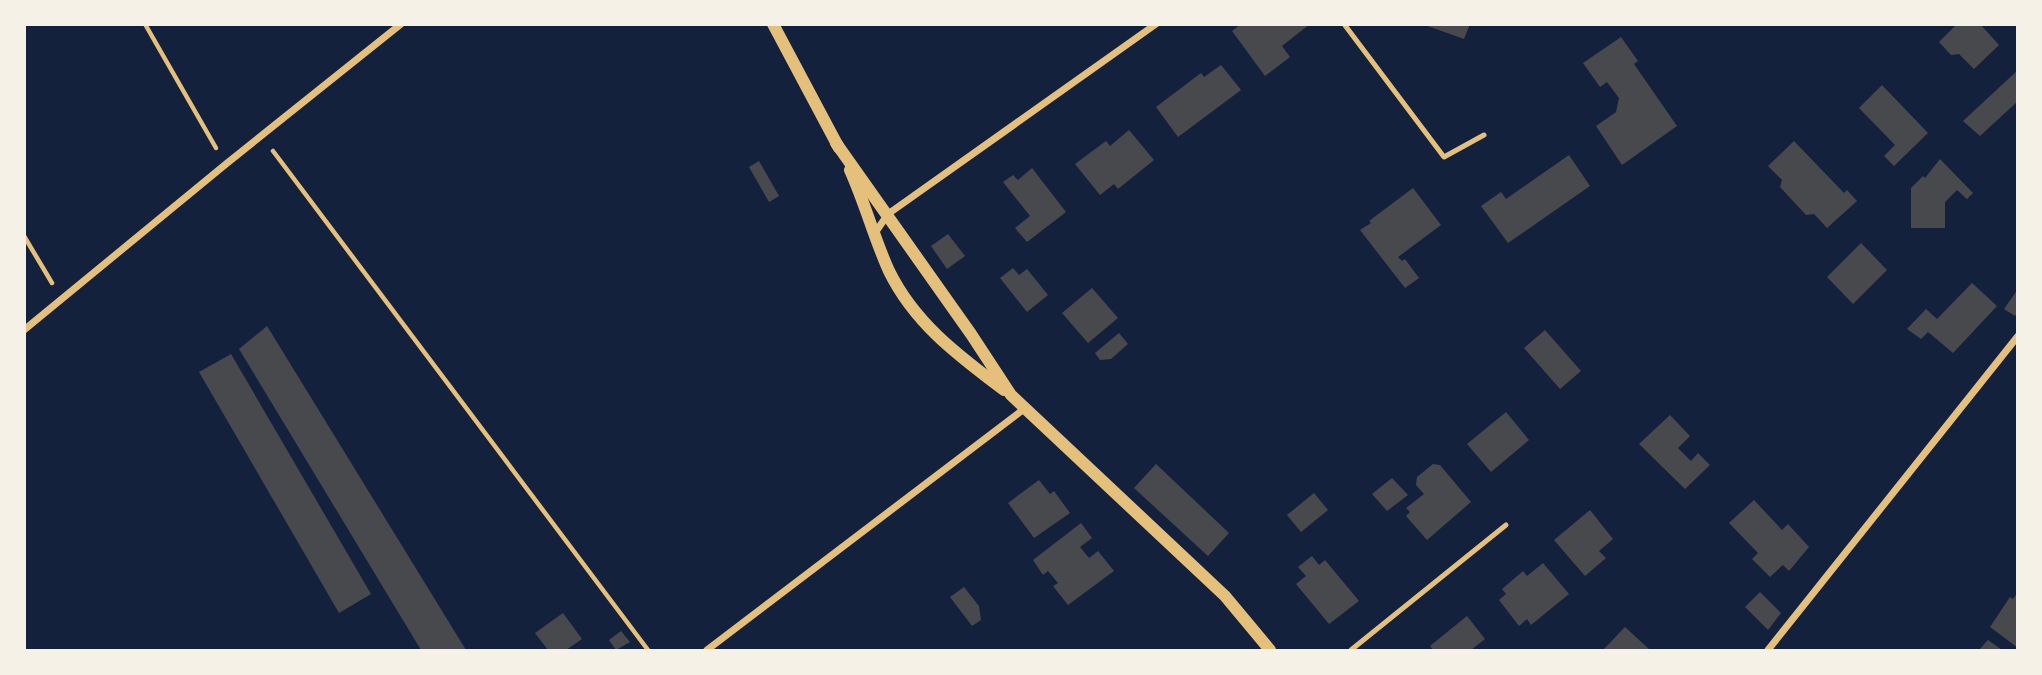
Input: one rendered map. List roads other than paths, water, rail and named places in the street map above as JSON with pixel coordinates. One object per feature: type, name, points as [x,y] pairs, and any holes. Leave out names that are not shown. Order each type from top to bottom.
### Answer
[{"type":"street","points":[[24,330],[401,24]]},
{"type":"street","points":[[773,24],[853,176],[889,271],[922,320],[950,349],[1011,395]]},
{"type":"street","points":[[875,233],[888,214],[1156,24]]},
{"type":"street","points":[[836,143],[888,214],[1011,395],[1224,596],[1270,650]]},
{"type":"street","points":[[1768,650],[2018,336]]},
{"type":"street","points":[[707,650],[1024,409]]},
{"type":"lane","points":[[1344,24],[1444,157],[1484,135]]},
{"type":"lane","points":[[1351,650],[1506,525]]}]
